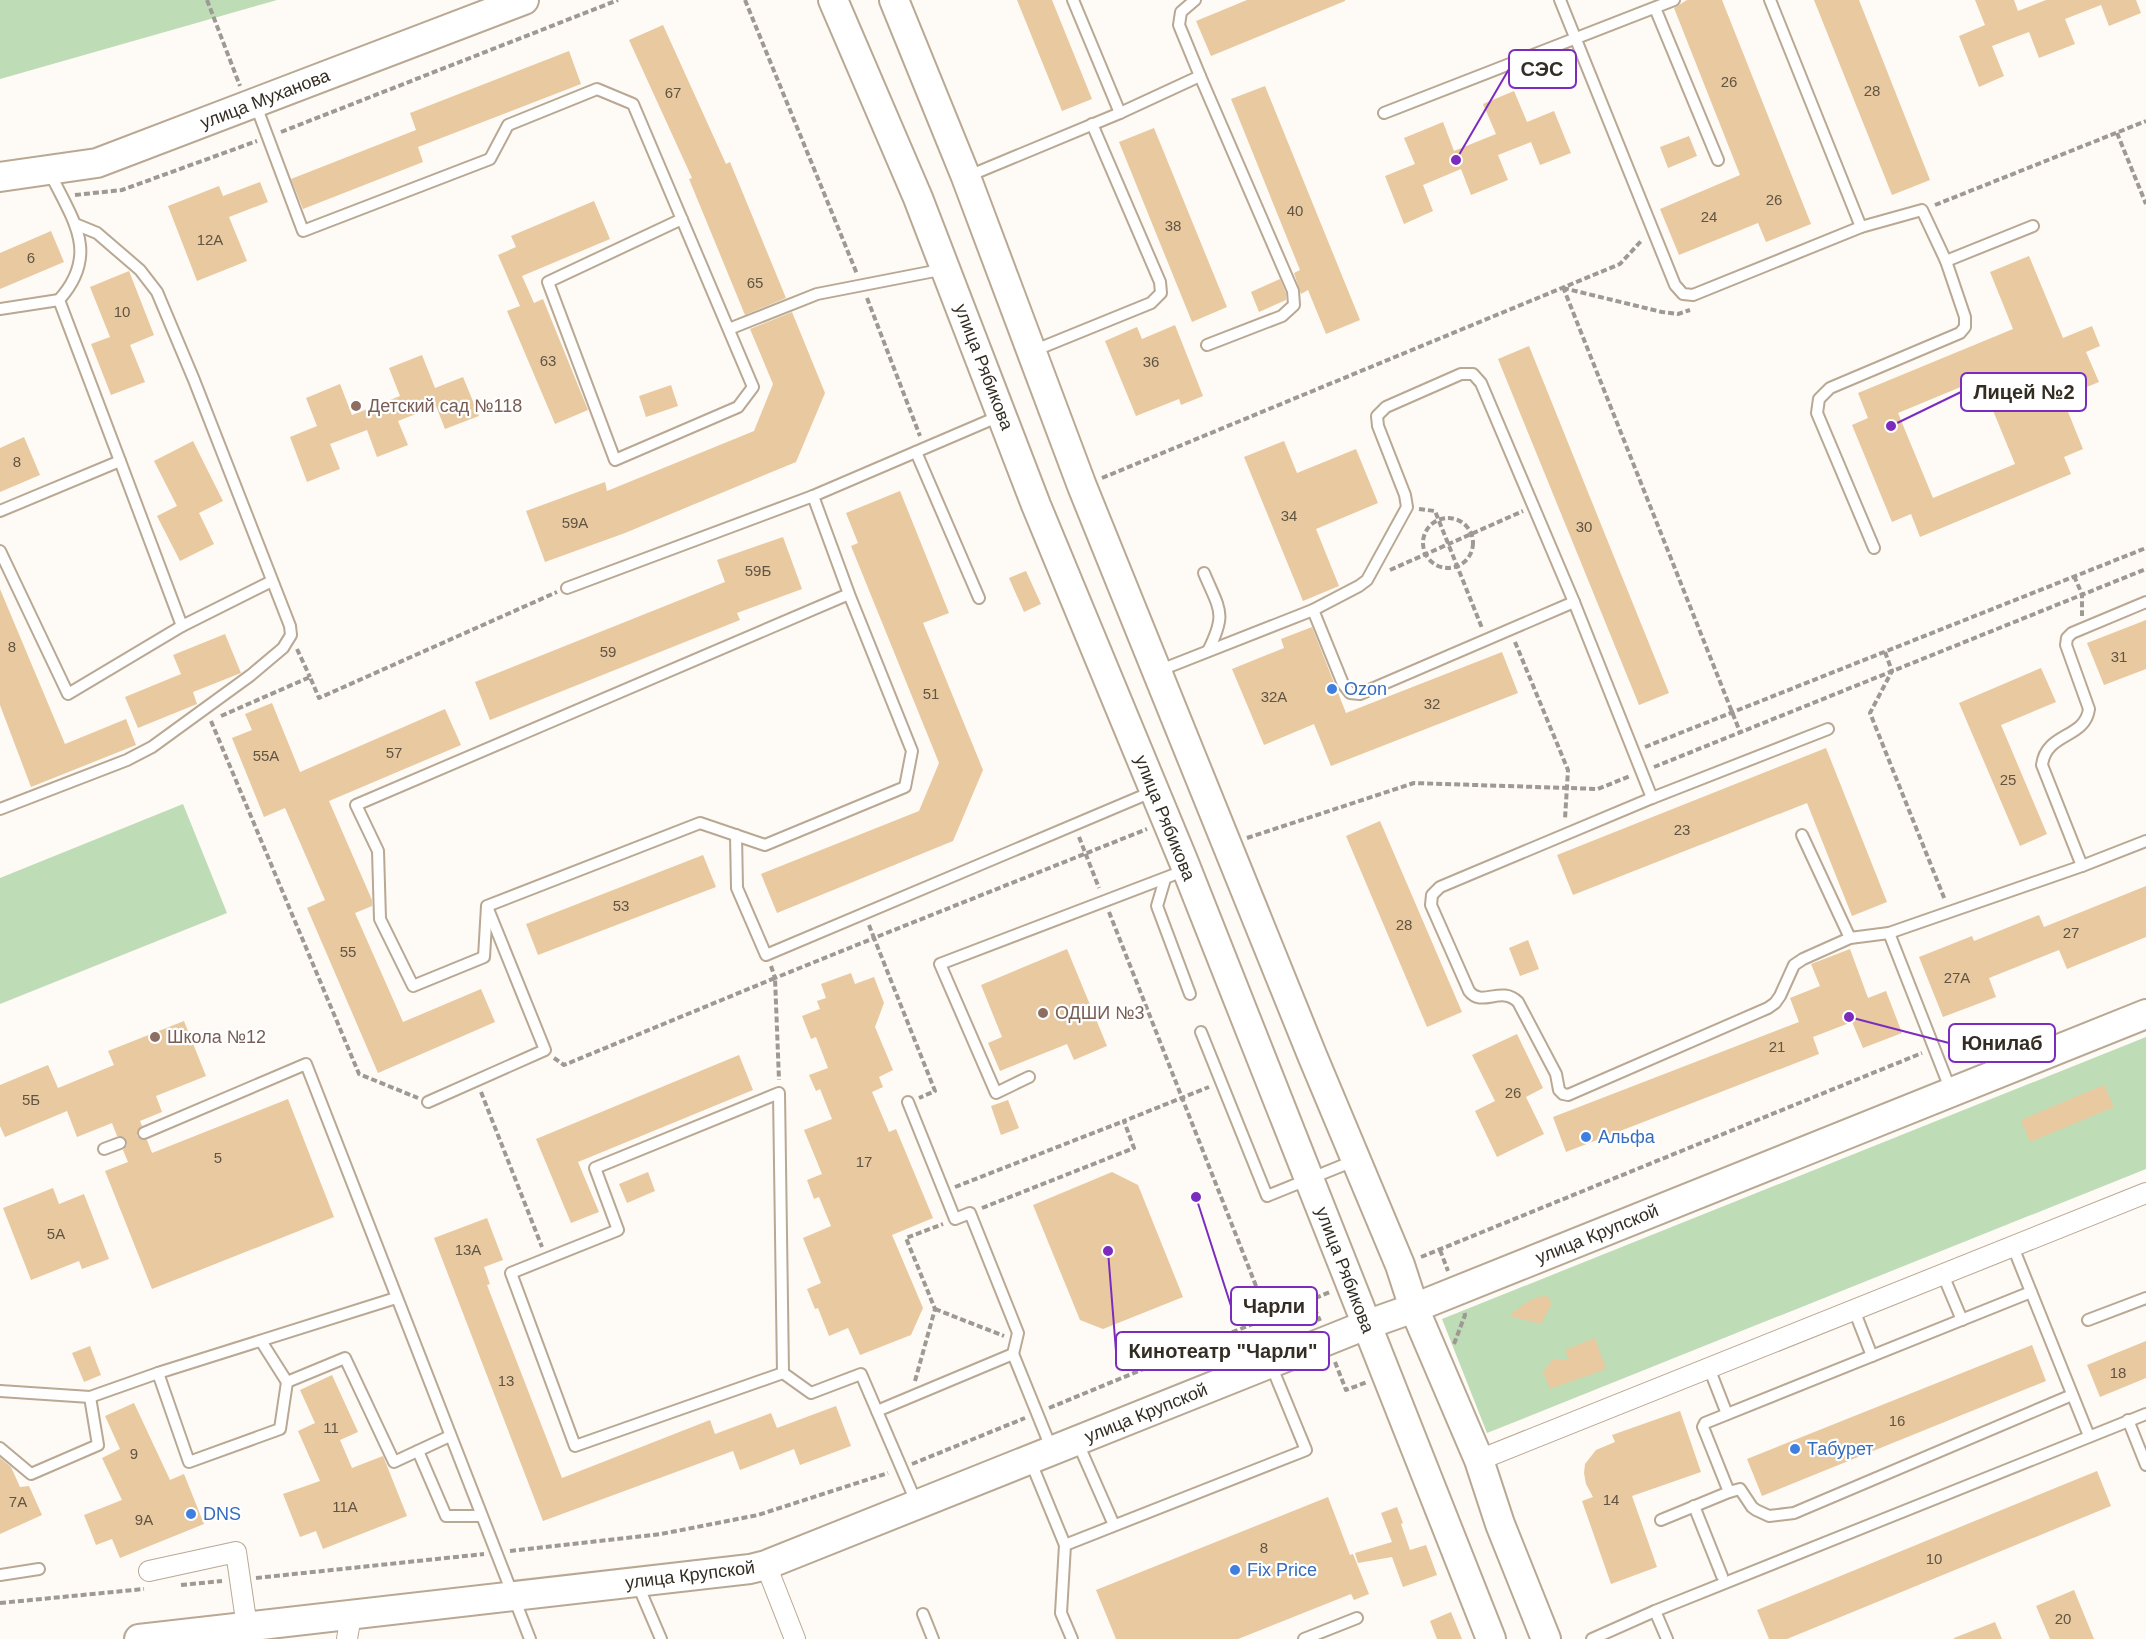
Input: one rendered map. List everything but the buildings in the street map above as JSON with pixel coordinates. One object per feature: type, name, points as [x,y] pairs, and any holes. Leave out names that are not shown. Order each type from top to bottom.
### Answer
[{"type":"street","name":"улица Муханова","points":[[0,177],[97,163],[524,0]]},
{"type":"street","name":"улица Рябикова","points":[[833,0],[918,198],[1036,505],[1155,791],[1176,874],[1309,1179],[1491,1639]]},
{"type":"street","points":[[894,0],[966,177],[1082,486],[1312,1055],[1400,1265],[1414,1308],[1479,1460],[1500,1524],[1546,1639]]},
{"type":"street","name":"улица Крупской","points":[[139,1639],[247,1627],[349,1627],[513,1596],[750,1569],[766,1565],[2146,1014]]},
{"type":"street","points":[[1479,1460],[2146,1193]]},
{"type":"street","points":[[149,1580],[236,1552],[247,1627]]},
{"type":"street","points":[[766,1565],[795,1639]]},
{"type":"lane","points":[[1073,0],[1120,113]]},
{"type":"lane","points":[[1195,0],[1181,12],[1179,25],[1293,291],[1294,305],[1282,316],[1207,345]]},
{"type":"lane","points":[[1560,0],[1652,229],[1676,285],[1683,294],[1693,295],[1862,227],[1922,210],[1946,261],[1965,317],[1965,327],[1960,333],[1830,388],[1819,399],[1817,413],[1874,549]]},
{"type":"lane","points":[[1384,113],[1671,0]]},
{"type":"lane","points":[[1770,0],[1862,227]]},
{"type":"lane","points":[[1655,8],[1718,160]]},
{"type":"lane","points":[[966,177],[1120,113],[1200,76]]},
{"type":"lane","points":[[251,104],[268,137],[303,231],[490,159],[508,125],[597,89],[633,104],[729,329],[753,387],[738,407],[615,460],[548,282],[682,219]]},
{"type":"lane","points":[[1031,351],[1151,303],[1161,293],[1160,282],[1092,124]]},
{"type":"lane","points":[[0,309],[59,300],[76,278],[82,252],[75,224],[49,170]]},
{"type":"lane","points":[[0,809],[128,760],[152,747],[251,675],[283,648],[291,635],[290,626],[194,380],[157,292],[140,270],[97,233],[75,224]]},
{"type":"lane","points":[[1946,261],[2032,226]]},
{"type":"lane","points":[[729,329],[817,294],[946,269]]},
{"type":"lane","points":[[59,300],[182,626]]},
{"type":"lane","points":[[1158,671],[1313,610],[1367,580],[1407,507],[1405,495],[1378,426],[1377,416],[1386,407],[1461,374],[1473,374],[1481,383],[1574,602],[1652,798]]},
{"type":"lane","points":[[567,588],[813,496],[1002,415]]},
{"type":"lane","points":[[920,450],[979,598]]},
{"type":"lane","points":[[0,511],[120,461]]},
{"type":"lane","points":[[487,906],[700,823],[765,845],[905,788],[912,751],[849,594],[813,496]]},
{"type":"lane","points":[[0,551],[69,694],[182,626],[272,581]]},
{"type":"lane","points":[[1204,573],[1221,612],[1219,630],[1208,651]]},
{"type":"lane","points":[[487,906],[484,957],[413,986],[380,919],[378,851],[356,805],[849,594]]},
{"type":"lane","points":[[1313,610],[1343,684],[1350,693],[1360,694],[1574,602]]},
{"type":"lane","points":[[2082,866],[2042,765],[2043,754],[2050,745],[2081,726],[2088,719],[2089,709],[2066,645],[2067,638],[2072,633],[2146,602]]},
{"type":"lane","points":[[1828,729],[1652,798],[1440,887],[1432,895],[1431,905],[1469,991],[1474,997],[1480,999],[1503,995],[1512,996],[1518,1002],[1556,1074],[1559,1090],[1563,1094],[1568,1095],[1768,1008],[1780,996],[1794,965],[1850,938],[1889,933],[2082,866],[2146,841]]},
{"type":"lane","points":[[736,835],[737,888],[766,954],[1155,791]]},
{"type":"lane","points":[[1802,835],[1850,938]]},
{"type":"lane","points":[[1029,1077],[996,1093],[940,964],[1176,874]]},
{"type":"lane","points":[[1176,874],[1157,906],[1190,994]]},
{"type":"lane","points":[[428,1102],[545,1050],[487,906]]},
{"type":"lane","points":[[1889,933],[1951,1091]]},
{"type":"lane","points":[[1201,1032],[1267,1196],[1357,1160]]},
{"type":"lane","points":[[144,1132],[306,1064],[530,1639]]},
{"type":"lane","points":[[779,1093],[783,1373],[575,1446],[511,1273],[618,1230],[595,1168],[779,1093]]},
{"type":"lane","points":[[908,1102],[955,1219],[970,1213],[1018,1333],[1013,1354],[1053,1451],[1065,1545],[1061,1613],[1072,1639]]},
{"type":"lane","points":[[104,1149],[120,1143]]},
{"type":"lane","points":[[2013,1247],[2089,1436]]},
{"type":"lane","points":[[1944,1275],[1962,1320]]},
{"type":"lane","points":[[1729,1492],[1703,1427],[1705,1423],[2031,1292]]},
{"type":"lane","points":[[0,1391],[90,1397],[158,1373],[396,1298]]},
{"type":"lane","points":[[2088,1320],[2146,1298]]},
{"type":"lane","points":[[1854,1310],[1872,1356]]},
{"type":"lane","points":[[158,1373],[189,1462],[280,1429],[287,1382],[261,1341]]},
{"type":"lane","points":[[877,1411],[1013,1354]]},
{"type":"lane","points":[[287,1382],[345,1358],[394,1462],[450,1436]]},
{"type":"lane","points":[[1065,1545],[1306,1450],[1270,1363]]},
{"type":"lane","points":[[1709,1368],[1727,1414]]},
{"type":"lane","points":[[783,1373],[811,1393],[861,1374],[917,1504]]},
{"type":"lane","points":[[1661,1520],[1740,1489],[1752,1507],[1769,1516],[1794,1513],[2072,1395]]},
{"type":"lane","points":[[0,1448],[31,1474],[98,1445],[90,1397]]},
{"type":"lane","points":[[1592,1639],[1655,1611],[2146,1414]]},
{"type":"lane","points":[[2128,1420],[2146,1465]]},
{"type":"lane","points":[[418,1451],[446,1516],[481,1516]]},
{"type":"lane","points":[[1053,1451],[1114,1526]]},
{"type":"lane","points":[[1694,1506],[1722,1576]]},
{"type":"lane","points":[[0,1575],[39,1569]]},
{"type":"lane","points":[[637,1582],[661,1639]]},
{"type":"lane","points":[[1655,1611],[1667,1639]]},
{"type":"lane","points":[[923,1614],[933,1639]]},
{"type":"lane","points":[[1304,1639],[1357,1618]]},
{"type":"path","points":[[207,0],[251,104]]},
{"type":"path","points":[[62,197],[122,190],[268,137],[618,0]]},
{"type":"path","points":[[745,0],[862,286],[920,450]]},
{"type":"path","points":[[1922,210],[2146,121]]},
{"type":"path","points":[[2117,133],[2146,204]]},
{"type":"path","points":[[1082,486],[1620,264],[1652,229]]},
{"type":"path","points":[[1563,287],[1678,314],[1692,309],[1686,294]]},
{"type":"path","points":[[1563,287],[1740,732]]},
{"type":"path","points":[[1367,580],[1533,506]]},
{"type":"path","points":[[1407,507],[1435,511],[1487,640]]},
{"type":"path","points":[[1451,518],[1459,520],[1472,534],[1472,550],[1468,558],[1457,566],[1445,568],[1437,565],[1425,554],[1422,544],[1424,536],[1428,528],[1439,520],[1451,518]]},
{"type":"path","points":[[1634,752],[2146,548]]},
{"type":"path","points":[[1227,844],[1414,783],[1598,789],[2146,569]]},
{"type":"path","points":[[2074,576],[2082,594],[2082,629]]},
{"type":"path","points":[[291,635],[319,698],[567,588]]},
{"type":"path","points":[[1510,630],[1568,770],[1564,835]]},
{"type":"path","points":[[1885,652],[1892,671],[1870,713],[1949,912]]},
{"type":"path","points":[[201,725],[310,678]]},
{"type":"path","points":[[211,721],[359,1074],[428,1102]]},
{"type":"path","points":[[1074,825],[1269,1319]]},
{"type":"path","points":[[545,1050],[564,1065],[1148,828]]},
{"type":"path","points":[[864,913],[935,1091],[908,1102]]},
{"type":"path","points":[[766,954],[775,978],[779,1093]]},
{"type":"path","points":[[1400,1265],[1934,1048]]},
{"type":"path","points":[[476,1081],[547,1259]]},
{"type":"path","points":[[944,1191],[1221,1082]]},
{"type":"path","points":[[970,1213],[1134,1148],[1124,1121]]},
{"type":"path","points":[[911,1396],[935,1309],[906,1239],[955,1219]]},
{"type":"path","points":[[171,1586],[661,1534],[758,1515],[902,1468],[1351,1284]]},
{"type":"path","points":[[935,1309],[1016,1341]]},
{"type":"path","points":[[0,1603],[149,1580]]},
{"type":"green space","points":[[0,0],[277,0],[0,79]]},
{"type":"green space","points":[[183,804],[227,913],[0,1004],[0,878]]},
{"type":"green space","points":[[2146,1037],[2146,1169],[1487,1433],[1442,1319]]},
{"type":"place","name":"СЭС","points":[[1456,160]]},
{"type":"place","name":"Детский сад №118","points":[[356,406]]},
{"type":"place","name":"Лицей №2","points":[[1891,426]]},
{"type":"place","name":"Ozon","points":[[1332,689]]},
{"type":"place","name":"ОДШИ №3","points":[[1043,1013]]},
{"type":"place","name":"Юнилаб","points":[[1849,1017]]},
{"type":"place","name":"Школа №12","points":[[155,1037]]},
{"type":"place","name":"Альфа","points":[[1586,1137]]},
{"type":"place","name":"Чарли","points":[[1196,1197]]},
{"type":"place","name":"Кинотеатр \"Чарли\"","points":[[1108,1251]]},
{"type":"place","name":"Табурет","points":[[1795,1449]]},
{"type":"place","name":"DNS","points":[[191,1514]]},
{"type":"place","name":"Fix Price","points":[[1235,1570]]}]
